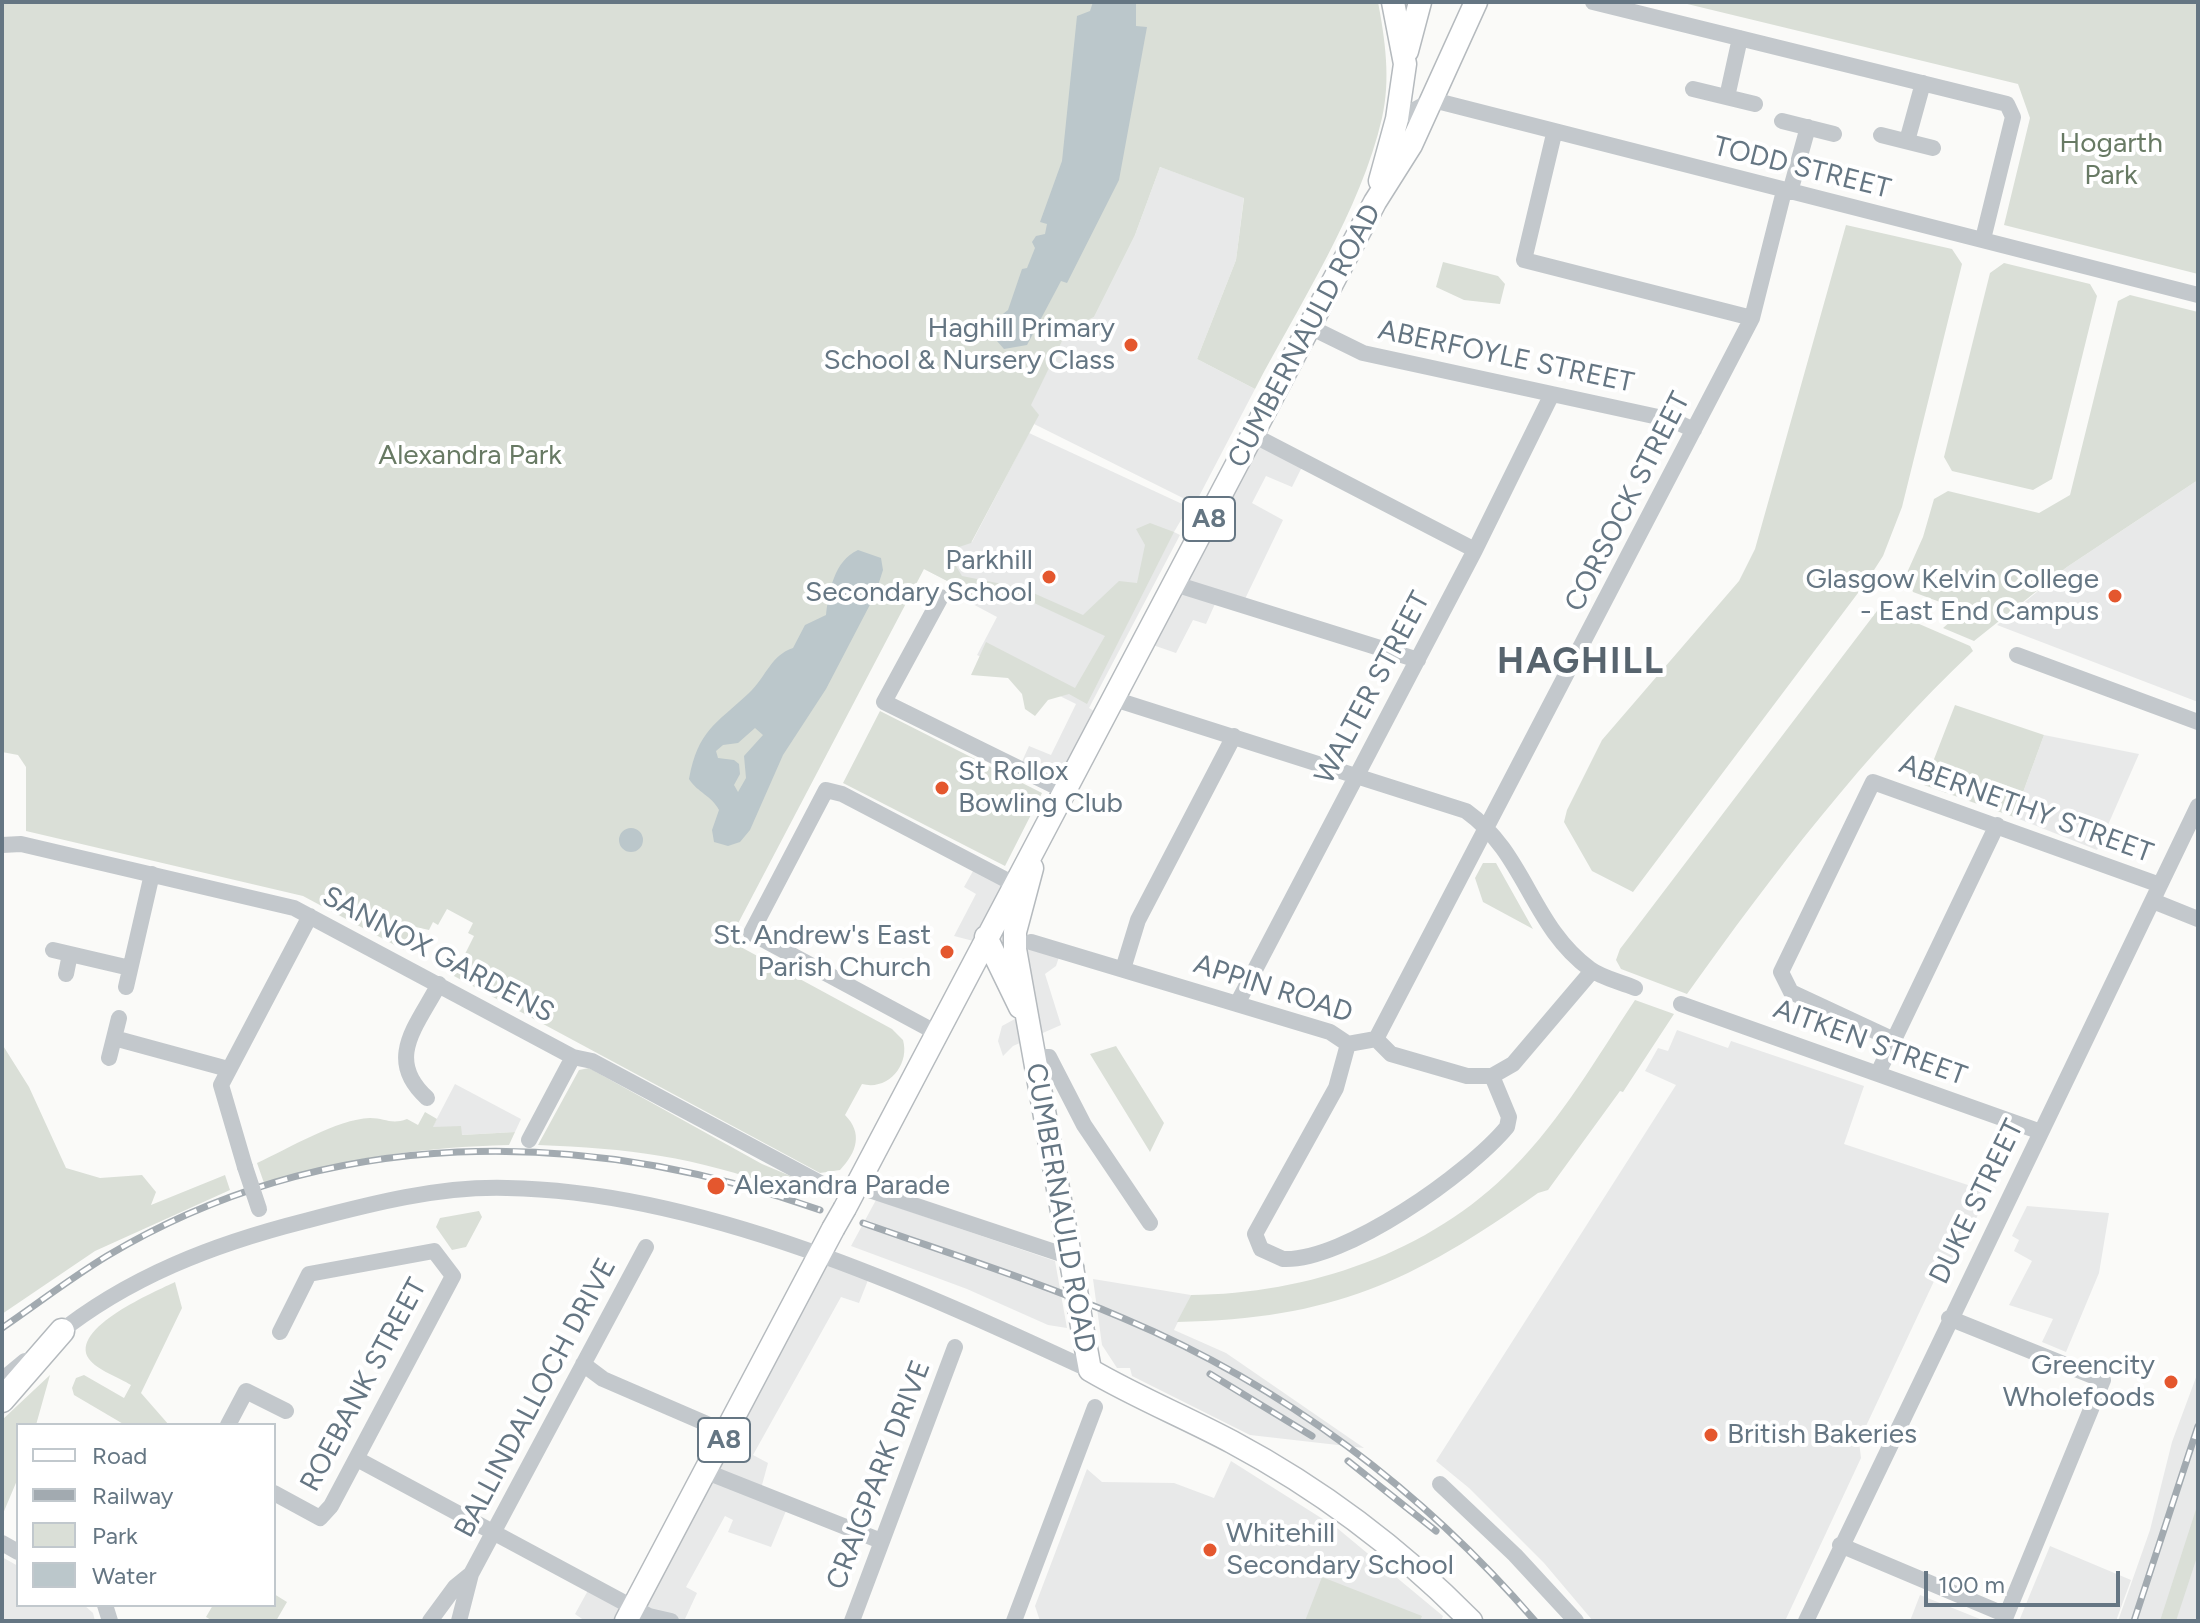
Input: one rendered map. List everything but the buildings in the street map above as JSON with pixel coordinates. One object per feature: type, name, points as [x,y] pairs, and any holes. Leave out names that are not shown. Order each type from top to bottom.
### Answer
[{"type":"highway","points":[[2,1400],[8,1389],[62,1331]]},
{"type":"main road","points":[[1393,2],[1405,64],[1433,100]]},
{"type":"main road","name":"A8","points":[[1375,202],[1397,119],[1405,64],[1420,2]]},
{"type":"main road","name":"CUMBERNAULD ROAD","points":[[1026,1019],[986,937],[1375,202],[1411,145],[1473,6]]},
{"type":"main road","name":"CUMBERNAULD ROAD","points":[[1040,836],[1015,932],[1026,1019],[1090,1370],[1234,1444],[1306,1486],[1395,1552],[1471,1621]]},
{"type":"main road","name":"A8","points":[[630,1614],[728,1433],[986,937]]},
{"type":"street","points":[[1593,2],[2001,102],[2011,109],[2010,130],[1983,239]]},
{"type":"street","points":[[1727,97],[1740,38]]},
{"type":"street","points":[[1907,141],[1923,83]]},
{"type":"street","points":[[1693,89],[1755,104]]},
{"type":"street","points":[[1397,119],[1433,100]]},
{"type":"street","name":"TODD STREET","points":[[1433,100],[1554,134],[2198,295]]},
{"type":"street","points":[[1782,121],[1834,134]]},
{"type":"street","name":"CORSOCK STREET","points":[[1376,1039],[1752,318],[1808,127]]},
{"type":"street","points":[[1554,134],[1524,260],[1752,318]]},
{"type":"street","points":[[1881,135],[1933,148]]},
{"type":"street","name":"ABERFOYLE STREET","points":[[1310,327],[1363,353],[1672,420],[1694,430]]},
{"type":"street","name":"WALTER STREET","points":[[1237,1004],[1475,550],[1552,394]]},
{"type":"street","points":[[1253,435],[1475,550]]},
{"type":"street","points":[[1175,584],[1418,660]]},
{"type":"street","points":[[941,597],[884,702],[1065,791]]},
{"type":"street","points":[[2017,655],[2198,722]]},
{"type":"street","points":[[1114,699],[1450,804],[1488,827],[1502,843],[1553,934],[1592,971],[1635,988]]},
{"type":"street","points":[[1123,969],[1138,920],[1234,736]]},
{"type":"street","name":"ABERNETHY STREET","points":[[1894,1040],[1791,992],[1781,972],[1873,782],[2160,885]]},
{"type":"street","points":[[935,1032],[751,933],[826,790],[842,794],[1014,884]]},
{"type":"street","name":"DUKE STREET","points":[[1806,1621],[1949,1318],[2198,806]]},
{"type":"street","points":[[1878,1073],[1997,825]]},
{"type":"street","name":"SANNOX GARDENS","points":[[2,845],[21,844],[294,908],[573,1057],[592,1061],[824,1185]]},
{"type":"street","points":[[126,987],[152,874]]},
{"type":"street","points":[[2153,901],[2198,919]]},
{"type":"street","points":[[265,1231],[221,1093],[228,1069],[310,916]]},
{"type":"street","name":"APPIN ROAD","points":[[1031,942],[1330,1032],[1348,1044],[1376,1039],[1391,1054],[1467,1076],[1492,1076]]},
{"type":"street","points":[[53,950],[130,968]]},
{"type":"street","points":[[66,974],[70,954]]},
{"type":"street","points":[[1348,1044],[1336,1088],[1255,1234],[1261,1249],[1283,1259],[1339,1245],[1387,1222],[1452,1179],[1507,1127],[1509,1117],[1492,1076],[1513,1064],[1592,971]]},
{"type":"street","points":[[427,1098],[414,1087],[403,1060],[407,1044],[439,984]]},
{"type":"street","name":"AITKEN STREET","points":[[1681,1004],[2041,1132]]},
{"type":"street","points":[[109,1058],[119,1018]]},
{"type":"street","points":[[114,1038],[228,1069]]},
{"type":"street","points":[[529,1140],[573,1057]]},
{"type":"street","points":[[1033,1057],[1049,1057],[1058,1068],[1084,1125],[1150,1223]]},
{"type":"street","points":[[857,1186],[1071,1262]]},
{"type":"street","points":[[2,1380],[110,1297],[171,1265],[265,1231],[401,1198],[505,1187],[579,1192],[631,1201],[722,1225],[820,1257],[969,1313],[1090,1370]]},
{"type":"street","name":"BALLINDALLOCH DRIVE","points":[[459,1621],[471,1574],[646,1247]]},
{"type":"street","name":"ROEBANK STREET","points":[[276,1494],[320,1518],[331,1506],[453,1276],[434,1251],[309,1274],[280,1332]]},
{"type":"street","points":[[1840,1545],[2005,1618],[2103,1380],[1949,1318]]},
{"type":"street","points":[[2,1367],[62,1331]]},
{"type":"street","name":"CRAIGPARK DRIVE","points":[[852,1621],[955,1347]]},
{"type":"street","points":[[583,1364],[603,1379],[728,1433]]},
{"type":"street","points":[[229,1423],[246,1391],[286,1411]]},
{"type":"street","points":[[1014,1621],[1095,1407]]},
{"type":"street","points":[[357,1459],[493,1531],[630,1614],[671,1621]]},
{"type":"street","points":[[707,1472],[881,1541]]},
{"type":"street","points":[[1440,1484],[1515,1555],[1576,1621]]},
{"type":"street","name":"BALLINDALLOCH DRIVE","points":[[430,1621],[455,1587],[471,1574]]},
{"type":"shaded area","name":"Haghill Primary School & Nursery Class","points":[[1160,167],[1244,197],[1236,260],[1197,359],[1255,389],[1195,504],[1034,424],[1038,415],[1030,405],[1067,331],[1094,317],[1135,235]]},
{"type":"shaded area","name":"Parkhill Secondary School","points":[[1029,433],[1193,509],[1190,515],[1184,515],[1174,532],[1180,535],[1089,708],[1106,718],[1067,792],[1019,768],[1029,746],[1051,755],[1076,704],[977,655],[997,617],[952,593],[955,585],[924,569],[944,530],[972,542]]},
{"type":"shaded area","points":[[1254,433],[1304,463],[1292,487],[1266,476],[1252,503],[1283,520],[1244,601],[1219,595],[1206,624],[1193,620],[1176,653],[1144,642]]},
{"type":"shaded area","name":"Glasgow Kelvin College - East End Campus","points":[[2198,480],[2198,702],[1997,625],[2067,567]]},
{"type":"shaded area","points":[[2044,735],[2139,754],[2097,850],[2014,817]]},
{"type":"shaded area","points":[[977,864],[1015,884],[994,926],[1029,945],[1060,954],[1056,966],[1045,974],[1061,1025],[1013,1046],[1003,1056],[998,1041],[1002,1026],[1024,1014],[1008,950],[954,936],[976,894],[964,887]]},
{"type":"shaded area","points":[[1677,1030],[1728,1048],[1731,1041],[1864,1086],[1844,1144],[1989,1192],[1953,1266],[1943,1262],[1859,1441],[1861,1458],[1785,1621],[1593,1621],[1544,1563],[1469,1488],[1436,1461],[1676,1085],[1645,1071],[1658,1048],[1668,1051]]},
{"type":"shaded area","points":[[455,1084],[521,1119],[515,1132],[461,1135],[461,1127],[432,1128]]},
{"type":"shaded area","points":[[876,1200],[1055,1261],[1067,1328],[1048,1325],[967,1289],[851,1246]]},
{"type":"shaded area","points":[[2027,1206],[2109,1213],[2099,1273],[2066,1352],[2042,1342],[2053,1319],[2009,1305],[2032,1261],[2014,1251],[2019,1240],[2012,1236]]},
{"type":"shaded area","points":[[822,1258],[870,1275],[859,1303],[841,1297],[753,1455],[768,1463],[759,1496],[788,1506],[771,1547],[728,1532],[733,1520],[725,1516],[686,1587],[697,1593],[684,1621],[585,1621],[575,1614],[591,1585],[632,1607]]},
{"type":"shaded area","points":[[1093,1279],[1191,1295],[1174,1330],[1226,1353],[1364,1448],[1250,1435],[1132,1376],[1130,1368],[1117,1368],[1102,1345]]},
{"type":"shaded area","points":[[2198,1372],[2198,1621],[2118,1621],[2150,1530],[2172,1442]]},
{"type":"shaded area","name":"Whitehill Secondary School","points":[[1231,1461],[1337,1528],[1443,1616],[1441,1621],[1040,1621],[1035,1606],[1087,1469],[1102,1482],[1174,1483],[1214,1498]]},
{"type":"shaded area","points":[[2050,1546],[2131,1580],[2116,1621],[2019,1621]]},
{"type":"shaded area","points":[[2,1557],[16,1565],[16,1607],[86,1607],[93,1613],[95,1621],[2,1621]]},
{"type":"shaded area","points":[[1920,1595],[1985,1621],[1910,1621]]},
{"type":"green space","name":"Alexandra Park","points":[[2,2],[1378,2],[1387,74],[1385,104],[1372,153],[1344,222],[1255,389],[1197,359],[1236,260],[1244,198],[1160,167],[1135,235],[1094,317],[1067,331],[1031,405],[1039,415],[971,543],[947,551],[962,576],[1022,588],[1083,615],[1119,581],[1137,583],[1145,545],[1136,529],[1150,523],[1174,532],[1087,704],[1069,694],[1048,700],[1035,716],[1025,709],[1022,694],[1008,678],[971,675],[986,642],[1075,688],[1105,636],[1019,596],[1008,602],[981,591],[972,602],[952,593],[955,585],[924,569],[733,933],[739,946],[892,1029],[903,1040],[903,1058],[895,1074],[880,1084],[862,1084],[845,1115],[854,1129],[856,1142],[840,1170],[820,1173],[454,976],[474,936],[468,933],[473,923],[447,909],[438,925],[433,922],[429,930],[416,927],[404,950],[303,896],[26,831],[26,767],[18,755],[2,752]]},
{"type":"green space","name":"Hogarth Park","points":[[1679,2],[2198,2],[2198,274],[2004,225],[2030,118],[2018,84]]},
{"type":"green space","points":[[1846,225],[1952,249],[1962,264],[1902,507],[1883,556],[1867,581],[1633,892],[1592,871],[1564,822],[1567,810],[1602,740],[1739,581],[1755,549]]},
{"type":"green space","points":[[1443,262],[1498,276],[1505,284],[1500,304],[1464,300],[1436,287]]},
{"type":"green space","points":[[2004,263],[2090,284],[2097,296],[2052,479],[2033,490],[1952,471],[1944,457],[1990,273]]},
{"type":"green space","points":[[2130,295],[2198,312],[2198,480],[2067,567],[1974,641],[1943,628],[1958,615],[1948,605],[1913,592],[1906,575],[1923,537],[1934,499],[1948,491],[2039,513],[2070,495],[2118,301]]},
{"type":"green space","points":[[1880,607],[1970,646],[1973,651],[1895,731],[1822,815],[1687,994],[1621,969],[1616,960],[1620,949]]},
{"type":"green space","points":[[1955,705],[2044,735],[2014,817],[1924,785]]},
{"type":"green space","name":"St Rollox Bowling Club","points":[[880,711],[1042,793],[1005,866],[843,783]]},
{"type":"green space","points":[[1483,863],[1496,863],[1533,929],[1483,902],[1475,878]]},
{"type":"green space","points":[[1635,1000],[1674,1014],[1623,1092],[1620,1091],[1548,1190],[1538,1193],[1450,1250],[1369,1290],[1282,1313],[1177,1322],[1191,1295],[1279,1287],[1322,1277],[1365,1263],[1444,1224],[1480,1198],[1531,1149],[1578,1087]]},
{"type":"green space","points":[[2,1044],[29,1087],[66,1168],[100,1178],[142,1175],[156,1192],[151,1205],[225,1175],[230,1190],[95,1251],[2,1314]]},
{"type":"green space","points":[[1116,1046],[1164,1123],[1150,1152],[1090,1054]]},
{"type":"green space","points":[[589,1068],[762,1164],[829,1192],[826,1198],[782,1183],[780,1188],[749,1177],[661,1156],[538,1145],[579,1070]]},
{"type":"green space","points":[[425,1112],[437,1119],[433,1127],[461,1126],[462,1135],[515,1132],[509,1145],[385,1155],[264,1183],[257,1163],[313,1136],[343,1123],[370,1118],[392,1121],[407,1119],[418,1125]]},
{"type":"green space","points":[[479,1211],[482,1217],[466,1247],[452,1250],[436,1227],[440,1218]]},
{"type":"green space","points":[[175,1282],[182,1308],[141,1393],[167,1423],[122,1423],[74,1395],[72,1388],[76,1378],[84,1375],[124,1398],[131,1385],[93,1363],[86,1347],[91,1335],[102,1323],[134,1302]]},
{"type":"green space","points":[[50,1375],[37,1423],[16,1423],[16,1483],[2,1516],[2,1420]]},
{"type":"green space","points":[[2198,1503],[2198,1554],[2176,1621],[2160,1621]]},
{"type":"green space","points":[[1322,1577],[1422,1616],[1420,1621],[1305,1621]]},
{"type":"green space","points":[[276,1595],[287,1602],[276,1621],[213,1621],[206,1617],[212,1607],[276,1607]]},
{"type":"water","points":[[1093,2],[1136,2],[1136,26],[1147,27],[1119,180],[1067,283],[1061,281],[1027,345],[1004,349],[997,341],[999,332],[994,321],[1008,310],[1022,269],[1027,268],[1035,248],[1032,242],[1036,236],[1045,234],[1047,224],[1040,222],[1062,161],[1077,16],[1090,11]]},
{"type":"water","points":[[858,550],[881,558],[883,570],[875,595],[826,689],[783,755],[750,830],[740,842],[728,846],[714,842],[712,830],[719,810],[689,779],[703,738],[755,687],[779,656],[793,648],[805,625],[826,615],[834,578],[850,555]],"holes":[[[755,728],[763,735],[744,756],[746,778],[738,792],[734,785],[740,774],[739,764],[734,760],[718,758],[716,751],[723,745],[738,743]]]},
{"type":"water","points":[[631,828],[640,831],[643,840],[640,849],[631,852],[622,849],[619,840],[622,831]]},
{"type":"railway","points":[[2,1328],[107,1256],[191,1213],[278,1181],[367,1161],[458,1152],[549,1153],[640,1163],[730,1182],[820,1210]]},
{"type":"railway","points":[[863,1223],[1093,1306],[1184,1346],[1240,1376],[1348,1446],[1398,1486],[1492,1573],[1535,1621]]},
{"type":"railway","points":[[1210,1374],[1312,1436]]},
{"type":"railway","points":[[2134,1621],[2198,1426]]},
{"type":"railway","points":[[1348,1461],[1436,1531]]},
{"type":"place","name":"Haghill Primary School & Nursery Class","points":[[1131,345]]},
{"type":"place","name":"Parkhill Secondary School","points":[[1049,577]]},
{"type":"place","name":"Glasgow Kelvin College - East End Campus","points":[[2115,596]]},
{"type":"place","name":"St Rollox Bowling Club","points":[[942,788]]},
{"type":"place","name":"St. Andrew's East Parish Church","points":[[947,952]]},
{"type":"place","name":"Alexandra Parade","points":[[716,1186]]},
{"type":"place","name":"Greencity Wholefoods","points":[[2171,1382]]},
{"type":"place","name":"British Bakeries","points":[[1711,1435]]},
{"type":"place","name":"Whitehill Secondary School","points":[[1210,1550]]},
{"type":"district","name":"HAGHILL","points":[[1581,662]]}]
